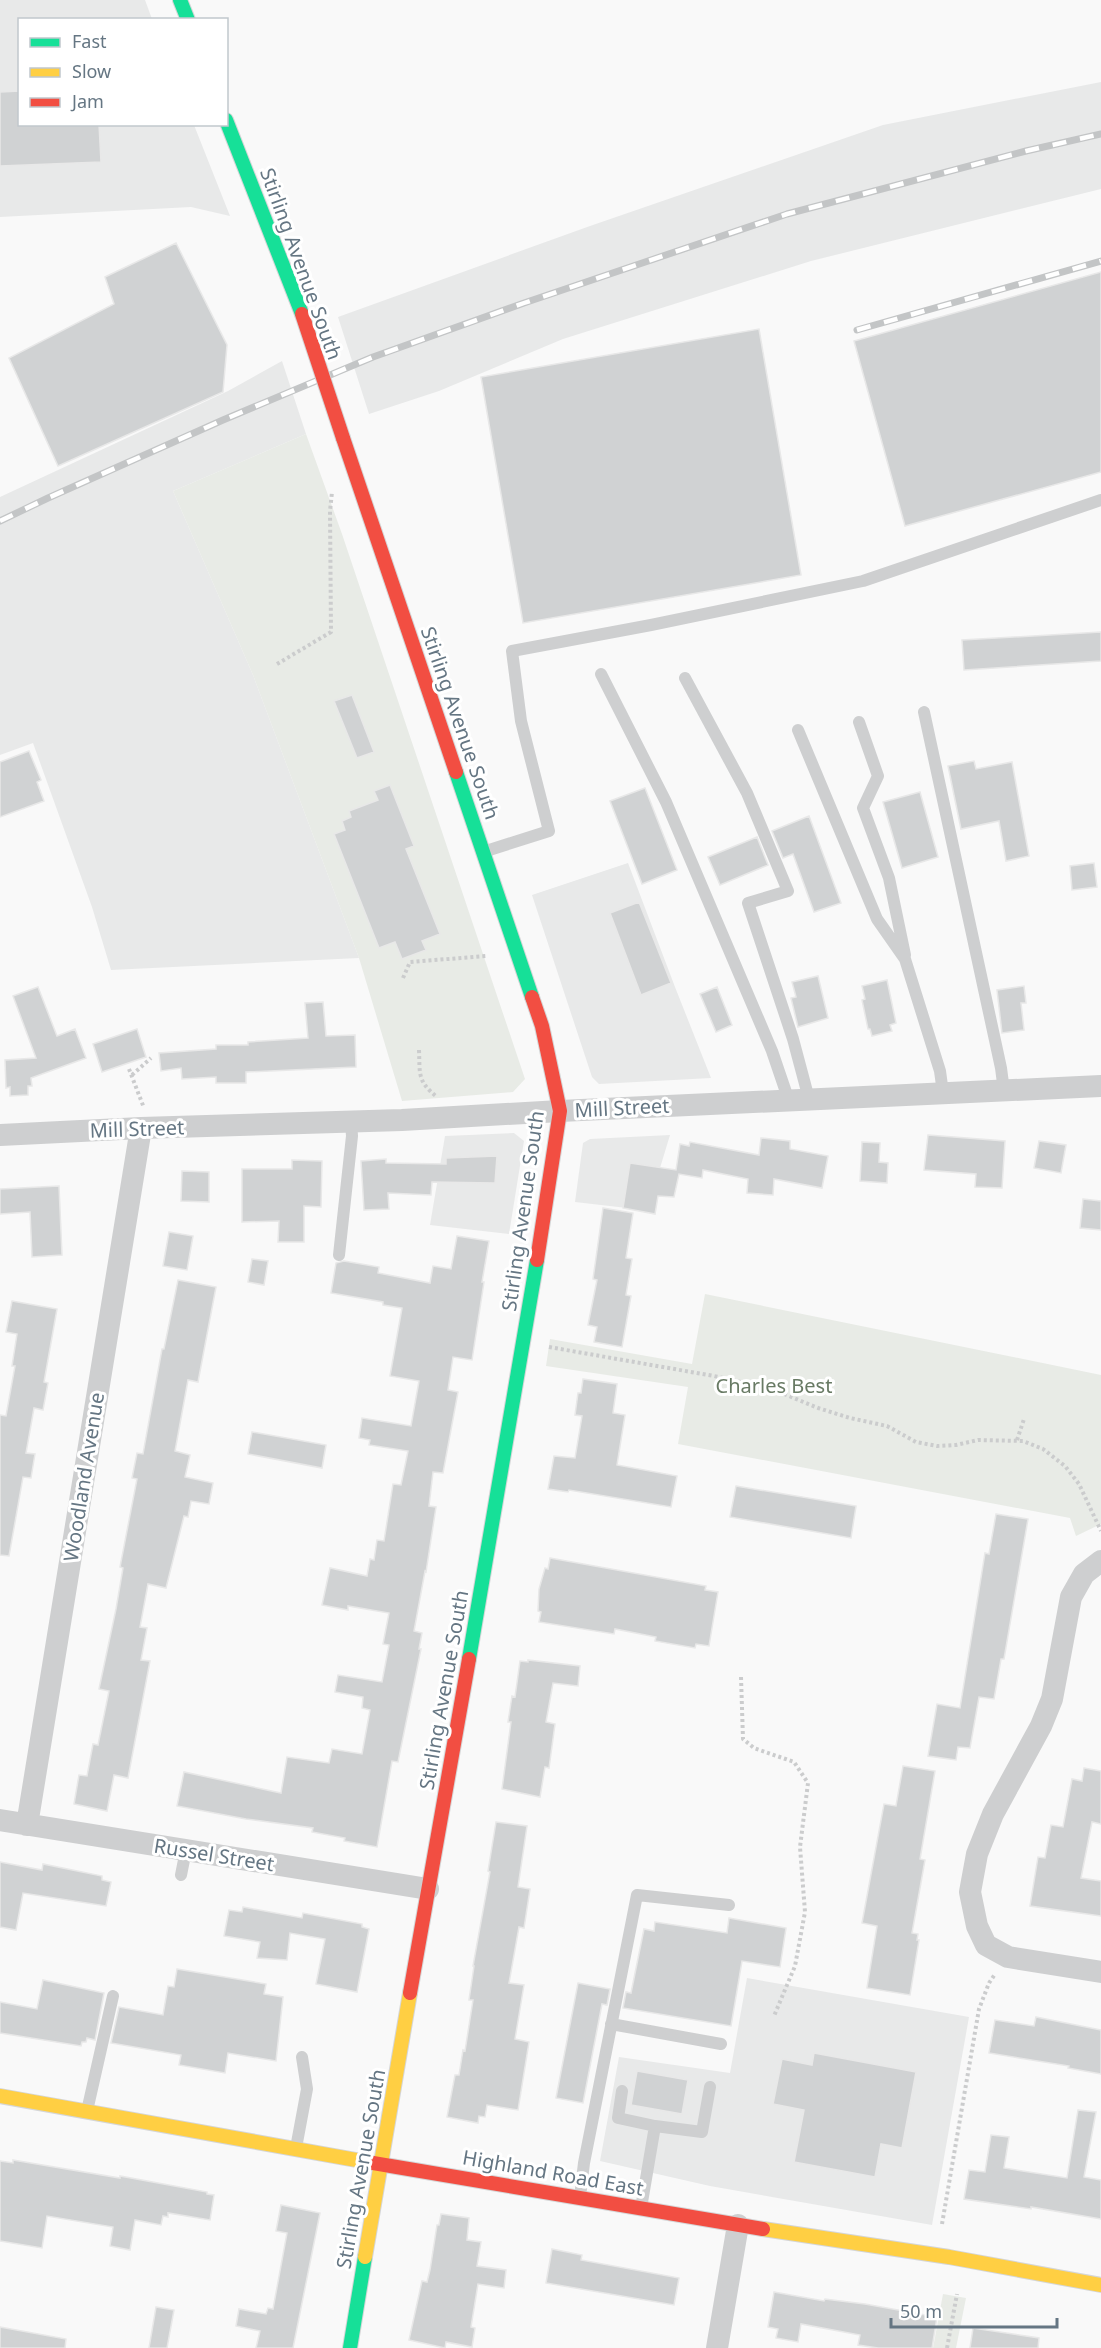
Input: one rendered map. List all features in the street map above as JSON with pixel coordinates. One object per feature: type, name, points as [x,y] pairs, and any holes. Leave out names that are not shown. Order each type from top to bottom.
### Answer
[{"type":"street","points":[[180,0],[187,18]]},
{"type":"street","name":"Stirling Avenue South","points":[[228,125],[302,314],[542,1026],[560,1111],[498,1499],[428,1889],[350,2348]]},
{"type":"street","name":"Mill Street","points":[[0,1135],[143,1121],[351,1122],[1101,1086]]},
{"type":"street","name":"Woodland Avenue","points":[[27,1825],[143,1121]]},
{"type":"street","points":[[1101,1560],[1084,1574],[1071,1597],[1052,1699],[1041,1726],[993,1814],[977,1854],[970,1892],[977,1926],[987,1945],[1008,1957],[1101,1972]]},
{"type":"street","name":"Russel Street","points":[[0,1820],[428,1889]]},
{"type":"street","name":"Highland Road East","points":[[0,2096],[235,2139],[1101,2284]]},
{"type":"street","points":[[717,2348],[738,2224]]},
{"type":"lane","points":[[483,852],[549,831],[521,721],[512,651],[863,581],[1101,500]]},
{"type":"lane","points":[[601,674],[666,802],[772,1051],[799,1100]]},
{"type":"lane","points":[[685,678],[752,803],[788,891],[748,903],[793,1039],[799,1100]]},
{"type":"lane","points":[[924,712],[999,1057],[1004,1090]]},
{"type":"lane","points":[[859,722],[878,776],[862,808],[889,878],[906,959],[940,1071],[942,1093]]},
{"type":"lane","points":[[798,730],[877,919],[906,959]]},
{"type":"lane","points":[[339,1255],[352,1136],[351,1122]]},
{"type":"lane","points":[[181,1875],[186,1850]]},
{"type":"lane","points":[[580,2197],[584,2163],[610,2024],[637,1895],[729,1905]]},
{"type":"lane","points":[[87,2111],[113,1996]]},
{"type":"lane","points":[[610,2024],[721,2044]]},
{"type":"lane","points":[[296,2148],[307,2089],[302,2057]]},
{"type":"lane","points":[[622,2091],[618,2118],[655,2126],[702,2132],[710,2087]]},
{"type":"lane","points":[[641,2208],[655,2126]]},
{"type":"path","points":[[277,664],[332,632],[330,511],[333,490]]},
{"type":"path","points":[[403,978],[410,962],[486,956]]},
{"type":"path","points":[[419,1050],[420,1077],[424,1086],[439,1099]]},
{"type":"path","points":[[132,1076],[151,1058]]},
{"type":"path","points":[[129,1069],[143,1121]]},
{"type":"path","points":[[545,1346],[714,1376],[772,1389],[818,1408],[850,1418],[887,1425],[916,1442],[937,1446],[978,1440],[1023,1440],[1043,1449],[1065,1466],[1079,1484],[1101,1532]]},
{"type":"path","points":[[1017,1440],[1024,1419]]},
{"type":"path","points":[[741,1677],[743,1739],[754,1748],[794,1761],[807,1784],[801,1847],[805,1912],[795,1966],[774,2016]]},
{"type":"path","points":[[942,2224],[979,2009],[989,1983],[1008,1957]]},
{"type":"path","points":[[947,2348],[957,2294]]},
{"type":"shaded area","points":[[0,0],[145,0],[152,18],[18,18],[18,126],[194,126],[230,216],[191,207],[0,217]]},
{"type":"shaded area","points":[[1101,82],[1101,189],[811,261],[563,339],[439,391],[369,414],[338,317],[590,226],[883,125]]},
{"type":"shaded area","points":[[282,361],[306,434],[173,491],[253,675],[359,958],[111,970],[92,907],[33,743],[0,755],[0,497],[228,391]]},
{"type":"shaded area","points":[[628,863],[711,1078],[599,1084],[592,1077],[532,895]]},
{"type":"shaded area","points":[[514,1133],[524,1141],[509,1234],[430,1225],[445,1136]]},
{"type":"shaded area","points":[[670,1135],[660,1168],[653,1211],[575,1202],[583,1143],[590,1139]]},
{"type":"shaded area","points":[[747,1978],[969,2017],[932,2225],[710,2186],[600,2161],[619,2057],[730,2073]]},
{"type":"green space","points":[[306,434],[342,534],[525,1079],[513,1092],[402,1101],[359,958],[253,675],[173,491]]},
{"type":"green space","name":"Charles Best","points":[[705,1294],[1101,1375],[1101,1524],[1076,1536],[1070,1518],[678,1444],[688,1387],[546,1366],[550,1339],[692,1364]]},
{"type":"green space","points":[[943,2294],[966,2298],[956,2348],[933,2348]]},
{"type":"building","points":[[18,91],[18,126],[99,126],[101,162],[0,166],[0,92]]},
{"type":"building","points":[[176,243],[227,345],[223,392],[58,466],[9,358],[114,304],[105,277]]},
{"type":"building","points":[[1101,272],[1101,472],[905,526],[854,341]]},
{"type":"building","points":[[759,329],[801,575],[523,623],[481,377]]},
{"type":"building","points":[[1101,632],[1101,661],[964,670],[962,640]]},
{"type":"building","points":[[352,695],[374,752],[357,758],[334,701]]},
{"type":"building","points":[[29,751],[41,780],[37,782],[44,801],[0,817],[0,762]]},
{"type":"building","points":[[974,761],[976,769],[1012,762],[1029,856],[1006,861],[999,821],[961,829],[948,766]]},
{"type":"building","points":[[390,785],[414,846],[406,849],[440,934],[422,941],[426,950],[402,959],[395,942],[379,948],[334,834],[345,830],[342,821],[351,817],[349,811],[378,800],[374,791]]},
{"type":"building","points":[[645,788],[677,870],[642,884],[610,801]]},
{"type":"building","points":[[920,792],[938,857],[902,868],[883,802]]},
{"type":"building","points":[[809,816],[841,903],[814,912],[793,854],[783,858],[772,831]]},
{"type":"building","points":[[757,837],[768,865],[720,885],[708,857]]},
{"type":"building","points":[[1094,863],[1097,887],[1072,890],[1070,866]]},
{"type":"building","points":[[639,902],[671,983],[641,995],[610,913]]},
{"type":"building","points":[[818,976],[828,1018],[798,1027],[791,998],[796,997],[792,982]]},
{"type":"building","points":[[887,980],[896,1023],[890,1025],[892,1031],[872,1036],[868,1029],[862,1000],[865,999],[862,986]]},
{"type":"building","points":[[1024,986],[1026,1003],[1021,1003],[1024,1030],[1002,1033],[997,990]]},
{"type":"building","points":[[38,987],[57,1036],[75,1029],[86,1058],[31,1078],[32,1086],[28,1086],[28,1095],[10,1096],[10,1087],[6,1088],[5,1060],[36,1058],[13,996]]},
{"type":"building","points":[[717,987],[732,1025],[716,1032],[700,994]]},
{"type":"building","points":[[323,1002],[326,1036],[355,1035],[356,1067],[246,1072],[246,1083],[216,1083],[216,1077],[182,1079],[181,1068],[161,1071],[159,1053],[216,1049],[216,1045],[248,1045],[248,1042],[308,1038],[305,1003]]},
{"type":"building","points":[[137,1029],[146,1057],[102,1072],[93,1044]]},
{"type":"building","points":[[928,1135],[1005,1141],[1002,1188],[975,1187],[976,1174],[924,1170]]},
{"type":"building","points":[[761,1138],[790,1141],[790,1149],[828,1156],[822,1188],[774,1179],[773,1195],[747,1193],[748,1179],[703,1170],[702,1178],[679,1174],[674,1197],[658,1196],[655,1214],[623,1208],[630,1163],[676,1170],[680,1144],[689,1146],[690,1142],[759,1155]]},
{"type":"building","points":[[1039,1141],[1066,1145],[1061,1173],[1034,1168]]},
{"type":"building","points":[[862,1142],[880,1143],[879,1162],[888,1163],[887,1183],[860,1181]]},
{"type":"building","points":[[497,1156],[495,1183],[432,1182],[431,1195],[388,1193],[389,1209],[364,1210],[361,1161],[386,1159],[386,1163],[446,1164],[446,1158]]},
{"type":"building","points":[[292,1160],[322,1161],[321,1207],[304,1206],[304,1242],[278,1242],[279,1221],[242,1222],[242,1169],[292,1169]]},
{"type":"building","points":[[182,1171],[209,1172],[209,1202],[181,1201]]},
{"type":"building","points":[[59,1186],[62,1255],[32,1257],[30,1212],[0,1214],[0,1189]]},
{"type":"building","points":[[1083,1199],[1101,1201],[1101,1230],[1080,1228]]},
{"type":"building","points":[[603,1208],[633,1213],[626,1258],[632,1259],[626,1295],[631,1296],[622,1347],[594,1342],[597,1327],[588,1325],[597,1280],[593,1279]]},
{"type":"building","points":[[169,1232],[193,1236],[187,1270],[163,1266]]},
{"type":"building","points":[[457,1236],[489,1241],[482,1282],[484,1282],[472,1360],[453,1357],[448,1390],[458,1392],[443,1473],[433,1472],[429,1506],[436,1507],[414,1631],[422,1633],[419,1649],[421,1649],[398,1762],[392,1761],[377,1847],[312,1832],[313,1828],[246,1819],[177,1806],[184,1772],[281,1793],[287,1757],[329,1763],[332,1749],[362,1754],[370,1710],[362,1708],[363,1697],[335,1692],[338,1675],[382,1682],[389,1645],[383,1644],[389,1613],[348,1606],[348,1610],[322,1605],[330,1568],[367,1576],[370,1559],[374,1560],[377,1540],[384,1541],[393,1484],[401,1485],[408,1451],[369,1445],[370,1440],[359,1438],[362,1418],[411,1426],[419,1381],[390,1376],[402,1308],[383,1305],[383,1302],[331,1293],[336,1263],[344,1261],[379,1267],[378,1273],[430,1283],[433,1266],[451,1269]]},
{"type":"building","points":[[252,1259],[268,1261],[264,1285],[248,1282]]},
{"type":"building","points":[[178,1280],[216,1287],[198,1382],[188,1380],[175,1451],[190,1455],[185,1477],[213,1483],[209,1504],[191,1501],[188,1517],[184,1516],[166,1588],[148,1584],[140,1627],[147,1628],[141,1660],[150,1661],[128,1778],[114,1775],[107,1811],[74,1804],[79,1775],[87,1776],[93,1744],[98,1745],[109,1691],[99,1689],[116,1609],[123,1568],[120,1567],[137,1479],[132,1478],[137,1453],[143,1454],[162,1349],[164,1349]]},
{"type":"building","points":[[12,1301],[57,1309],[44,1382],[48,1383],[43,1410],[34,1408],[26,1453],[35,1454],[31,1478],[23,1477],[9,1556],[0,1555],[0,1415],[6,1416],[15,1366],[12,1366],[17,1334],[6,1332]]},
{"type":"building","points":[[583,1379],[617,1384],[613,1413],[625,1415],[617,1465],[677,1476],[671,1507],[569,1490],[568,1492],[548,1489],[554,1456],[575,1458],[582,1416],[575,1415],[578,1393],[581,1393]]},
{"type":"building","points":[[252,1432],[326,1445],[322,1468],[248,1454]]},
{"type":"building","points":[[736,1486],[856,1506],[851,1538],[730,1517]]},
{"type":"building","points":[[996,1514],[1028,1519],[1004,1659],[1001,1659],[994,1699],[979,1697],[970,1748],[958,1747],[956,1760],[928,1756],[937,1704],[960,1708],[985,1553],[989,1554]]},
{"type":"building","points":[[550,1558],[706,1586],[705,1590],[718,1592],[709,1646],[696,1644],[695,1648],[655,1641],[656,1637],[615,1629],[614,1634],[539,1622],[541,1612],[538,1611],[539,1589]]},
{"type":"building","points":[[528,1660],[580,1666],[578,1686],[553,1683],[546,1722],[555,1724],[549,1768],[545,1767],[540,1797],[502,1789],[512,1696],[515,1697],[520,1661],[528,1662]]},
{"type":"building","points":[[903,1766],[935,1771],[920,1859],[925,1860],[912,1933],[918,1934],[917,1940],[919,1940],[910,1995],[867,1988],[877,1926],[862,1923],[884,1804],[896,1806]]},
{"type":"building","points":[[1084,1768],[1101,1771],[1101,1824],[1092,1822],[1081,1878],[1101,1881],[1101,1916],[1030,1906],[1038,1857],[1045,1858],[1051,1825],[1063,1827],[1072,1779],[1082,1781]]},
{"type":"building","points":[[496,1822],[527,1826],[518,1887],[530,1889],[524,1928],[519,1927],[509,1983],[524,1985],[515,2039],[529,2042],[518,2110],[487,2105],[485,2117],[479,2116],[478,2123],[447,2117],[455,2075],[459,2075],[463,2050],[465,2051],[473,2000],[469,2000],[473,1966],[490,1872],[488,1871]]},
{"type":"building","points":[[0,1862],[42,1870],[43,1864],[102,1876],[102,1880],[111,1882],[106,1906],[23,1893],[16,1930],[0,1927]]},
{"type":"building","points":[[243,1907],[302,1918],[303,1913],[362,1924],[362,1927],[369,1929],[357,1992],[316,1984],[325,1939],[290,1933],[287,1960],[257,1958],[260,1942],[224,1936],[229,1910],[242,1912]]},
{"type":"building","points":[[729,1918],[786,1928],[780,1967],[742,1961],[731,2026],[623,2008],[626,1992],[631,1993],[644,1929],[654,1931],[655,1922],[727,1933]]},
{"type":"building","points":[[177,1969],[266,1984],[264,1994],[283,1997],[276,2061],[228,2053],[225,2073],[179,2065],[181,2055],[111,2043],[119,2007],[163,2015],[168,1986],[174,1987]]},
{"type":"building","points":[[43,1980],[104,1993],[95,2040],[87,2038],[81,2046],[0,2033],[0,2002],[37,2009]]},
{"type":"building","points":[[578,1983],[610,1989],[607,2005],[602,2004],[583,2103],[556,2098]]},
{"type":"building","points":[[1036,2017],[1101,2030],[1101,2074],[1068,2068],[1069,2066],[989,2053],[995,2020],[1034,2026]]},
{"type":"building","points":[[814,2053],[916,2072],[902,2148],[881,2144],[875,2177],[794,2162],[804,2110],[773,2104],[782,2059],[812,2065]]},
{"type":"building","points":[[637,2071],[688,2080],[682,2114],[631,2105]]},
{"type":"building","points":[[1078,2110],[1096,2112],[1084,2177],[1101,2180],[1101,2219],[964,2199],[969,2170],[985,2172],[991,2135],[1009,2137],[1004,2168],[1067,2178]]},
{"type":"building","points":[[13,2160],[207,2192],[207,2194],[214,2195],[210,2220],[168,2213],[168,2217],[163,2216],[161,2225],[135,2220],[130,2250],[110,2246],[113,2227],[47,2216],[42,2248],[0,2241],[0,2161],[13,2163]]},
{"type":"building","points":[[281,2205],[320,2213],[293,2348],[256,2348],[260,2331],[236,2326],[239,2309],[266,2314],[268,2308],[273,2309],[287,2233],[276,2231]]},
{"type":"building","points":[[441,2214],[469,2218],[467,2240],[481,2242],[477,2266],[506,2270],[504,2288],[478,2284],[471,2327],[475,2328],[472,2347],[446,2342],[445,2348],[409,2340],[422,2281],[427,2282]]},
{"type":"building","points":[[552,2249],[582,2255],[581,2260],[679,2278],[674,2305],[546,2283]]},
{"type":"building","points":[[774,2292],[824,2301],[825,2299],[865,2304],[937,2317],[932,2348],[878,2348],[858,2345],[860,2335],[801,2324],[798,2342],[776,2338],[778,2329],[768,2327]]},
{"type":"building","points":[[156,2307],[174,2310],[167,2348],[149,2348]]},
{"type":"building","points":[[0,2327],[66,2339],[65,2348],[0,2348]]},
{"type":"building","points":[[973,2328],[1039,2338],[1038,2348],[970,2348]]},
{"type":"railway","points":[[0,521],[223,420],[373,357],[524,303],[787,214],[1026,151],[1101,134]]},
{"type":"railway","points":[[857,330],[1101,261]]},
{"type":"traffic: fast","points":[[180,0],[187,18]]},
{"type":"traffic: fast","points":[[228,125],[302,314]]},
{"type":"traffic: fast","points":[[456,772],[532,997]]},
{"type":"traffic: fast","points":[[469,1659],[537,1260]]},
{"type":"traffic: fast","points":[[350,2348],[365,2257]]},
{"type":"traffic: slow","points":[[365,2257],[410,1993]]},
{"type":"traffic: slow","points":[[0,2096],[373,2163]]},
{"type":"traffic: slow","points":[[763,2229],[949,2257],[1101,2285]]},
{"type":"traffic: jam","points":[[302,314],[343,438]]},
{"type":"traffic: jam","points":[[343,438],[456,772]]},
{"type":"traffic: jam","points":[[532,997],[542,1026],[560,1111],[537,1260]]},
{"type":"traffic: jam","points":[[410,1993],[469,1659]]},
{"type":"traffic: jam","points":[[373,2163],[763,2229]]}]
